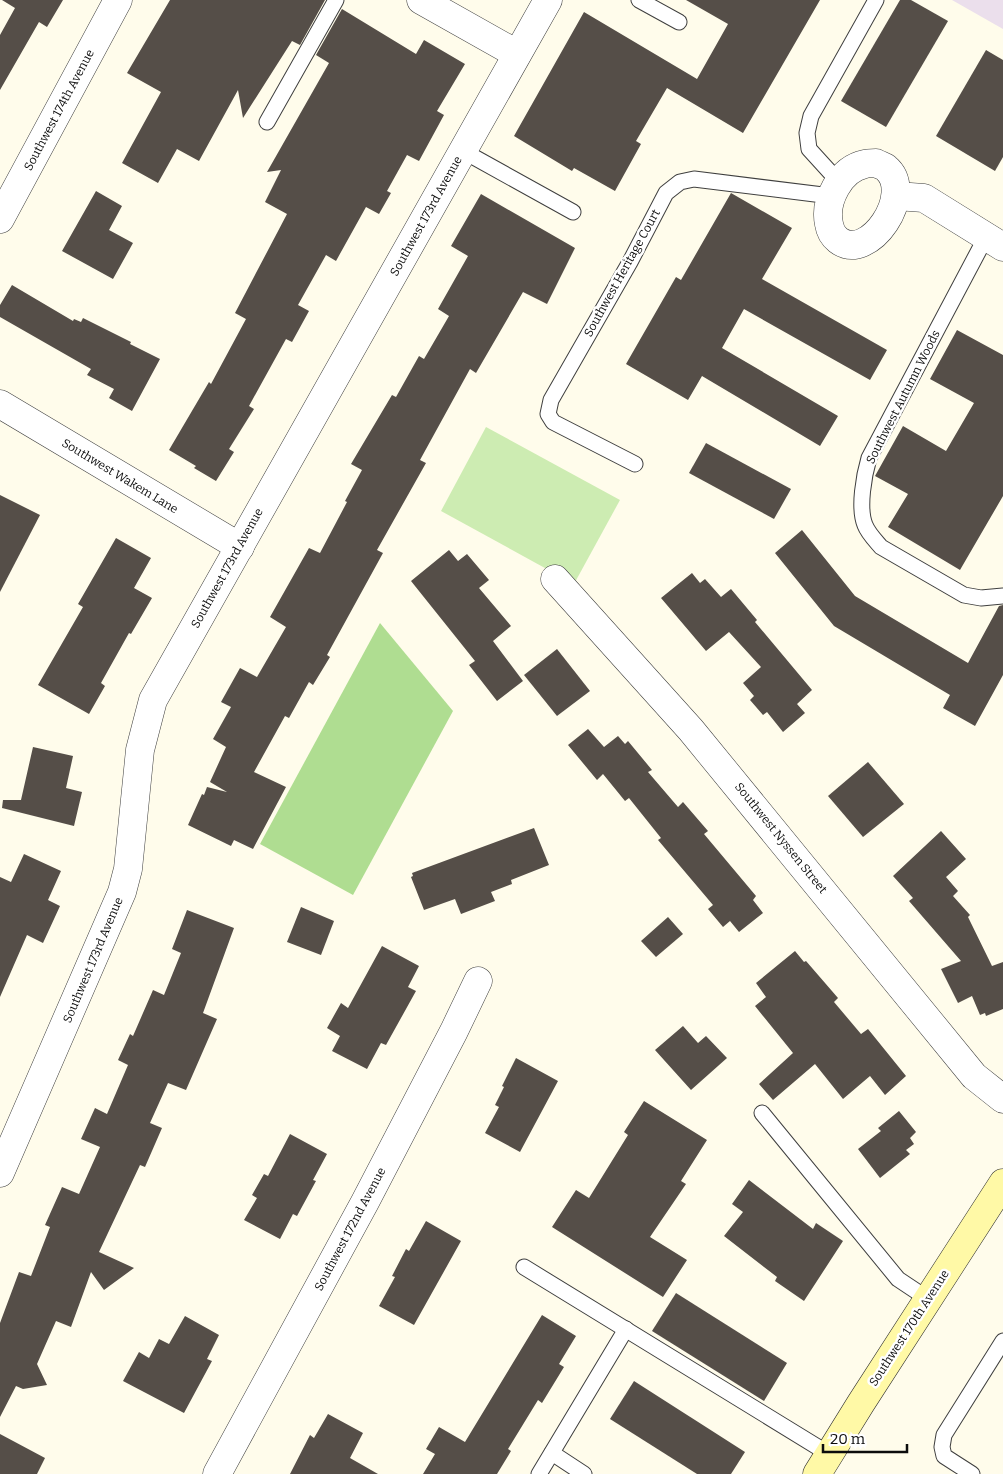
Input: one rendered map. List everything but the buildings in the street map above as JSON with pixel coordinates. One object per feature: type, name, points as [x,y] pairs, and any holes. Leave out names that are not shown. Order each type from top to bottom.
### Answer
[{"type":"main road","name":"Southwest 170th Avenue","points":[[823,1464],[1003,1183]]},
{"type":"street","name":"Southwest 174th Avenue","points":[[0,219],[118,0]]},
{"type":"street","points":[[421,0],[517,54]]},
{"type":"street","name":"Southwest 173rd Avenue","points":[[0,1173],[122,892],[128,869],[140,750],[153,700],[548,0]]},
{"type":"street","points":[[876,163],[887,168],[894,180],[896,196],[891,212],[882,228],[869,239],[855,244],[842,242],[833,236],[829,224],[828,211],[835,189],[850,171],[863,164],[876,163]]},
{"type":"street","points":[[896,196],[924,198],[995,242]]},
{"type":"street","name":"Southwest Wakem Lane","points":[[0,404],[240,547]]},
{"type":"street","name":"Southwest Nyssen Street","points":[[555,579],[691,730],[974,1076],[1003,1099]]},
{"type":"street","name":"Southwest 172nd Avenue","points":[[217,1474],[366,1202],[454,1031],[478,980]]},
{"type":"lane","points":[[267,122],[336,0]]},
{"type":"lane","points":[[639,0],[679,22]]},
{"type":"lane","points":[[835,189],[809,149],[807,133],[811,116],[876,0]]},
{"type":"lane","points":[[463,151],[573,212]]},
{"type":"lane","name":"Southwest Heritage Court","points":[[635,464],[553,422],[548,414],[551,400],[630,262],[666,193],[680,182],[694,179],[835,189]]},
{"type":"lane","name":"Southwest Autumn Woods","points":[[995,242],[869,458],[864,474],[862,499],[864,523],[872,538],[881,547],[964,595],[981,598],[1003,596]]},
{"type":"lane","points":[[762,1113],[898,1279],[928,1299]]},
{"type":"lane","points":[[524,1266],[626,1329],[823,1464]]},
{"type":"lane","points":[[539,1474],[626,1329]]},
{"type":"lane","points":[[972,1474],[944,1456],[942,1447],[944,1435],[1003,1341]]},
{"type":"lane","points":[[552,1453],[584,1474]]},
{"type":"shaded area","points":[[952,0],[1003,0],[1003,29]]},
{"type":"green space","points":[[486,427],[620,500],[574,584],[441,511]]},
{"type":"green space","points":[[380,623],[453,711],[353,895],[260,844]]}]
